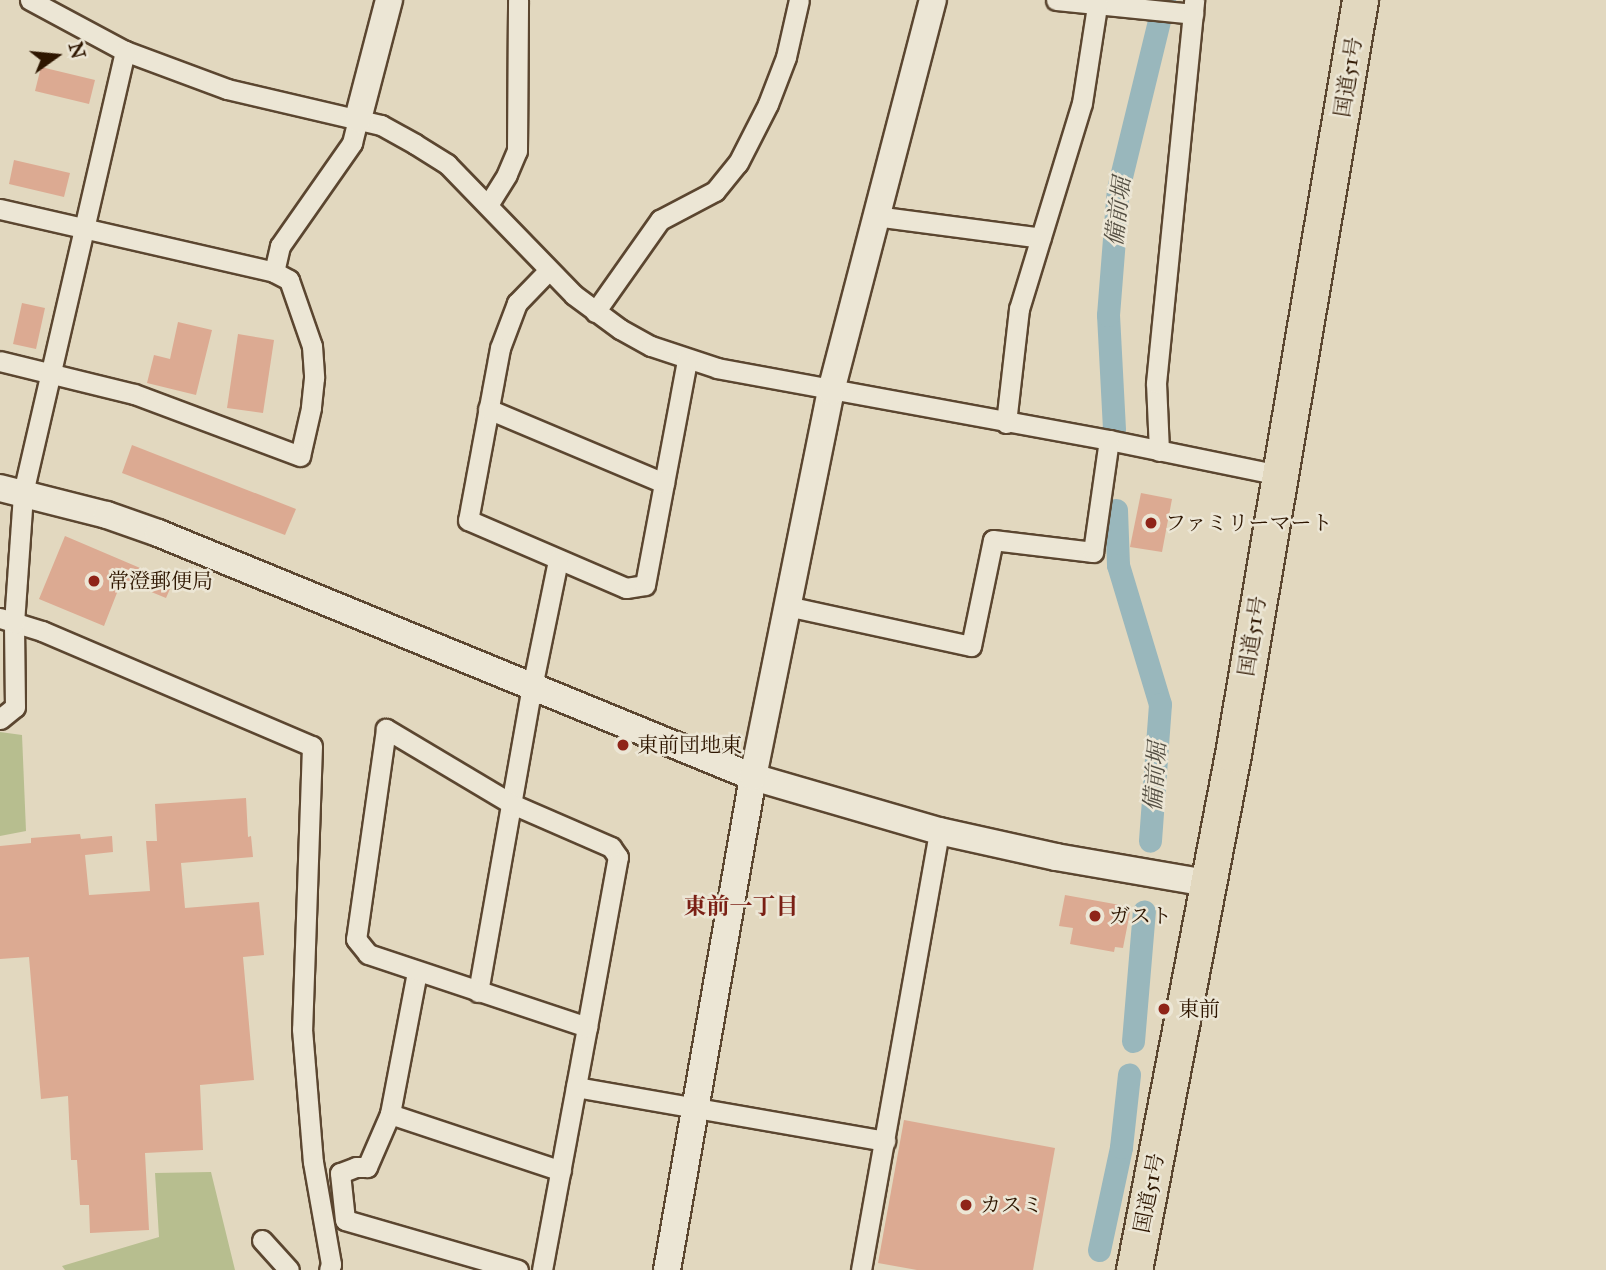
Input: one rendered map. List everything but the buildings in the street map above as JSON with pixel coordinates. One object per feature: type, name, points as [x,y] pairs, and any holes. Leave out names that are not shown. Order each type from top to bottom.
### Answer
[{"type":"highway","name":"国道51号","points":[[1134,1270],[1233,754],[1360,0]]},
{"type":"street","points":[[30,0],[125,51],[227,89],[381,125],[447,164],[548,271],[595,312],[651,346],[687,359],[831,391],[1109,440],[1279,475]]},
{"type":"street","points":[[274,272],[279,246],[352,143],[389,0]]},
{"type":"street","points":[[488,205],[517,151],[518,0]]},
{"type":"street","points":[[595,312],[660,220],[692,206],[715,191],[738,163],[777,80],[799,0]]},
{"type":"street","points":[[667,1270],[698,1108],[753,777],[831,391],[933,0]]},
{"type":"street","points":[[1056,0],[1098,1],[1161,11],[1194,7],[1156,383],[1158,451]]},
{"type":"street","points":[[1006,423],[1019,309],[1082,103],[1098,1]]},
{"type":"street","points":[[0,719],[15,707],[7,621],[11,490],[50,372],[125,51]]},
{"type":"street","points":[[0,209],[274,272],[289,280],[312,346],[314,378],[311,408],[300,456],[134,394],[0,361]]},
{"type":"street","points":[[875,216],[1041,238]]},
{"type":"street","points":[[548,271],[517,303],[500,348],[468,520],[626,588],[645,585],[687,359]]},
{"type":"street","points":[[488,409],[664,483]]},
{"type":"street","points":[[787,606],[971,646],[993,540],[1093,552],[1109,440]]},
{"type":"street","points":[[11,490],[158,533],[753,777],[939,831],[1056,857],[1207,883]]},
{"type":"street","points":[[478,992],[532,687],[558,561]]},
{"type":"street","points":[[7,621],[42,631],[312,746],[302,1029],[313,1161],[331,1264],[329,1270]]},
{"type":"street","points":[[542,1270],[561,1171],[618,857],[611,847],[512,804],[386,729],[356,939],[368,954],[587,1027]]},
{"type":"street","points":[[861,1270],[939,831]]},
{"type":"street","points":[[417,972],[390,1114],[367,1167],[356,1167],[340,1173],[345,1220],[518,1270]]},
{"type":"street","points":[[576,1087],[885,1141]]},
{"type":"street","points":[[390,1114],[561,1171]]},
{"type":"street","points":[[262,1240],[289,1270]]},
{"type":"green space","points":[[0,732],[22,735],[26,831],[0,836]]},
{"type":"green space","points":[[211,1172],[235,1270],[65,1270],[62,1266],[159,1237],[155,1173]]},
{"type":"waterway","name":"備前堀","points":[[1114,429],[1108,315],[1118,189],[1164,0]]},
{"type":"waterway","name":"備前堀","points":[[1116,510],[1118,565],[1160,704],[1150,841]]},
{"type":"waterway","name":"備前堀","points":[[1133,1041],[1144,911]]},
{"type":"waterway","name":"備前堀","points":[[1099,1250],[1121,1147],[1129,1074]]},
{"type":"place","name":"ファミリーマート","points":[[1151,523]]},
{"type":"place","name":"常澄郵便局","points":[[94,581]]},
{"type":"place","name":"東前団地東","points":[[623,745]]},
{"type":"place","name":"ガスト","points":[[1095,916]]},
{"type":"place","name":"東前","points":[[1164,1009]]},
{"type":"place","name":"カスミ","points":[[966,1205]]},
{"type":"district","name":"東前一丁目","points":[[741,906]]}]
